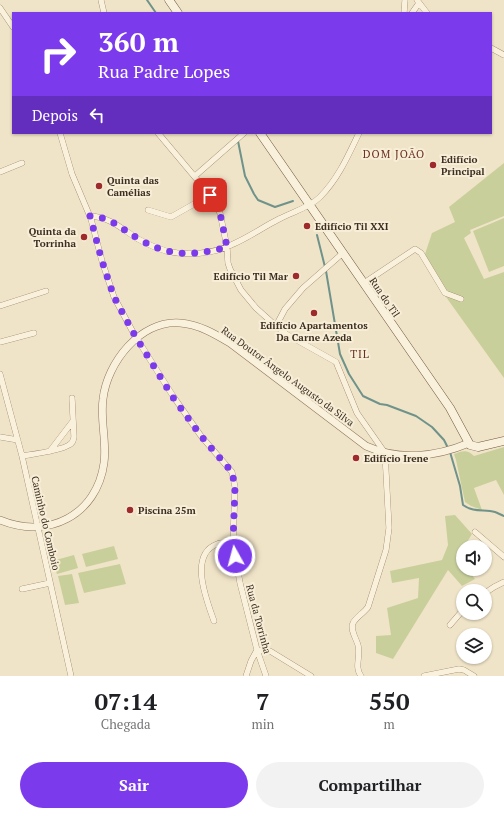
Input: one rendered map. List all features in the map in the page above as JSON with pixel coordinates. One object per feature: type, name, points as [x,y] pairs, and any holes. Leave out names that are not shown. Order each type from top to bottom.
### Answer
[{"type":"main road","points":[[169,0],[177,12]]},
{"type":"main road","name":"Rua do Til","points":[[261,134],[450,408],[469,443]]},
{"type":"main road","points":[[469,443],[478,448],[504,441]]},
{"type":"street","points":[[101,0],[104,12]]},
{"type":"street","points":[[404,12],[406,0]]},
{"type":"street","points":[[412,12],[418,1],[426,12]]},
{"type":"street","points":[[0,8],[12,26]]},
{"type":"street","points":[[492,49],[504,55]]},
{"type":"street","name":"Rua da Torrinha","points":[[60,134],[72,174],[90,216],[102,261],[114,297],[172,396],[201,436],[232,472],[235,487],[233,543],[240,583],[257,650],[266,676]]},
{"type":"street","points":[[159,134],[210,195],[220,213],[230,269],[241,290],[256,308],[286,334],[336,362],[357,413],[385,453],[388,528],[386,550],[368,607],[352,625],[358,645],[359,658],[357,669],[361,676]]},
{"type":"street","points":[[195,176],[243,134]]},
{"type":"street","points":[[90,216],[99,216],[112,221],[139,239],[154,247],[167,251],[192,254],[227,247],[262,227],[315,202],[330,186],[338,174],[358,134]]},
{"type":"street","points":[[0,172],[22,164]]},
{"type":"street","points":[[148,210],[171,217],[210,195]]},
{"type":"street","points":[[364,283],[415,249],[421,253],[445,293],[461,299]]},
{"type":"street","points":[[276,326],[285,309],[303,288],[343,253]]},
{"type":"street","points":[[0,306],[46,291]]},
{"type":"street","name":"Rua Doutor Ângelo Augusto da Silva","points":[[0,520],[24,526],[38,527],[57,523],[72,517],[82,509],[96,490],[104,462],[103,399],[107,382],[114,365],[137,338],[147,331],[167,324],[180,323],[192,326],[211,332],[230,343],[366,446],[385,453],[396,455],[422,456],[442,453],[469,443]]},
{"type":"street","points":[[0,342],[34,333]]},
{"type":"street","name":"Caminho do Comboio","points":[[0,374],[22,456],[71,676]]},
{"type":"street","points":[[22,456],[70,445],[73,441],[72,398]]},
{"type":"street","points":[[50,450],[73,421]]},
{"type":"street","points":[[0,437],[18,440]]},
{"type":"street","points":[[475,532],[504,557]]},
{"type":"street","points":[[214,621],[204,593],[201,579],[202,562],[206,553],[212,546],[218,543],[233,543]]},
{"type":"street","points":[[492,588],[504,582]]},
{"type":"street","points":[[22,590],[50,583]]},
{"type":"street","points":[[450,625],[456,618]]},
{"type":"street","points":[[246,676],[251,661],[257,650],[270,651],[311,676]]},
{"type":"street","points":[[424,676],[459,669],[464,670],[474,676]]},
{"type":"green space","points":[[504,163],[504,216],[470,230],[471,233],[464,238],[484,279],[504,272],[504,378],[441,290],[441,284],[425,254],[432,233],[455,222],[449,207]]},
{"type":"green space","points":[[504,218],[504,266],[489,272],[473,231]]},
{"type":"green space","points":[[504,447],[504,495],[496,480],[474,488],[482,510],[471,506],[465,502],[454,454],[464,451],[469,452],[474,456]]},
{"type":"green space","points":[[455,515],[472,534],[468,540],[456,540],[456,576],[473,576],[475,579],[466,584],[460,584],[448,570],[393,659],[376,653],[376,636],[391,635],[387,608],[418,598],[419,578],[392,583],[390,571],[442,560],[448,545],[445,516]]},
{"type":"green space","points":[[114,546],[118,559],[86,567],[82,554]]},
{"type":"green space","points":[[74,555],[78,568],[57,574],[52,561]]},
{"type":"green space","points":[[120,564],[126,584],[84,593],[78,573]]},
{"type":"green space","points":[[72,574],[79,603],[65,605],[58,576]]},
{"type":"waterway","points":[[147,0],[155,12]]},
{"type":"waterway","points":[[238,141],[245,176],[258,200],[275,207],[293,201]]},
{"type":"waterway","points":[[317,235],[325,267]]},
{"type":"waterway","points":[[326,271],[340,354],[349,374],[363,396],[380,404],[387,405],[416,416],[432,427],[444,440],[448,448]]},
{"type":"waterway","points":[[450,452],[460,486],[463,505],[471,509],[491,511],[504,516]]},
{"type":"place","name":"Edifício Principal","points":[[433,165]]},
{"type":"place","name":"Quinta das Camélias","points":[[99,186]]},
{"type":"place","name":"Edifício Til XXI","points":[[307,226]]},
{"type":"place","name":"Quinta da Torrinha","points":[[84,237]]},
{"type":"place","name":"Edifício Til Mar","points":[[296,276]]},
{"type":"place","name":"Edifício Apartamentos Da Carne Azeda","points":[[314,313]]},
{"type":"place","name":"Edifício Irene","points":[[356,458]]},
{"type":"place","name":"Piscina 25m","points":[[130,510]]},
{"type":"district","name":"DOM JOÃO","points":[[394,154]]},
{"type":"district","name":"TIL","points":[[360,354]]},
{"type":"route","points":[[210,195],[220,213],[227,247],[192,254],[167,251],[154,247],[112,221],[99,216],[90,216],[102,261],[114,297],[134,334],[172,396],[201,436],[232,472],[235,487],[233,543],[235,556]]}]
